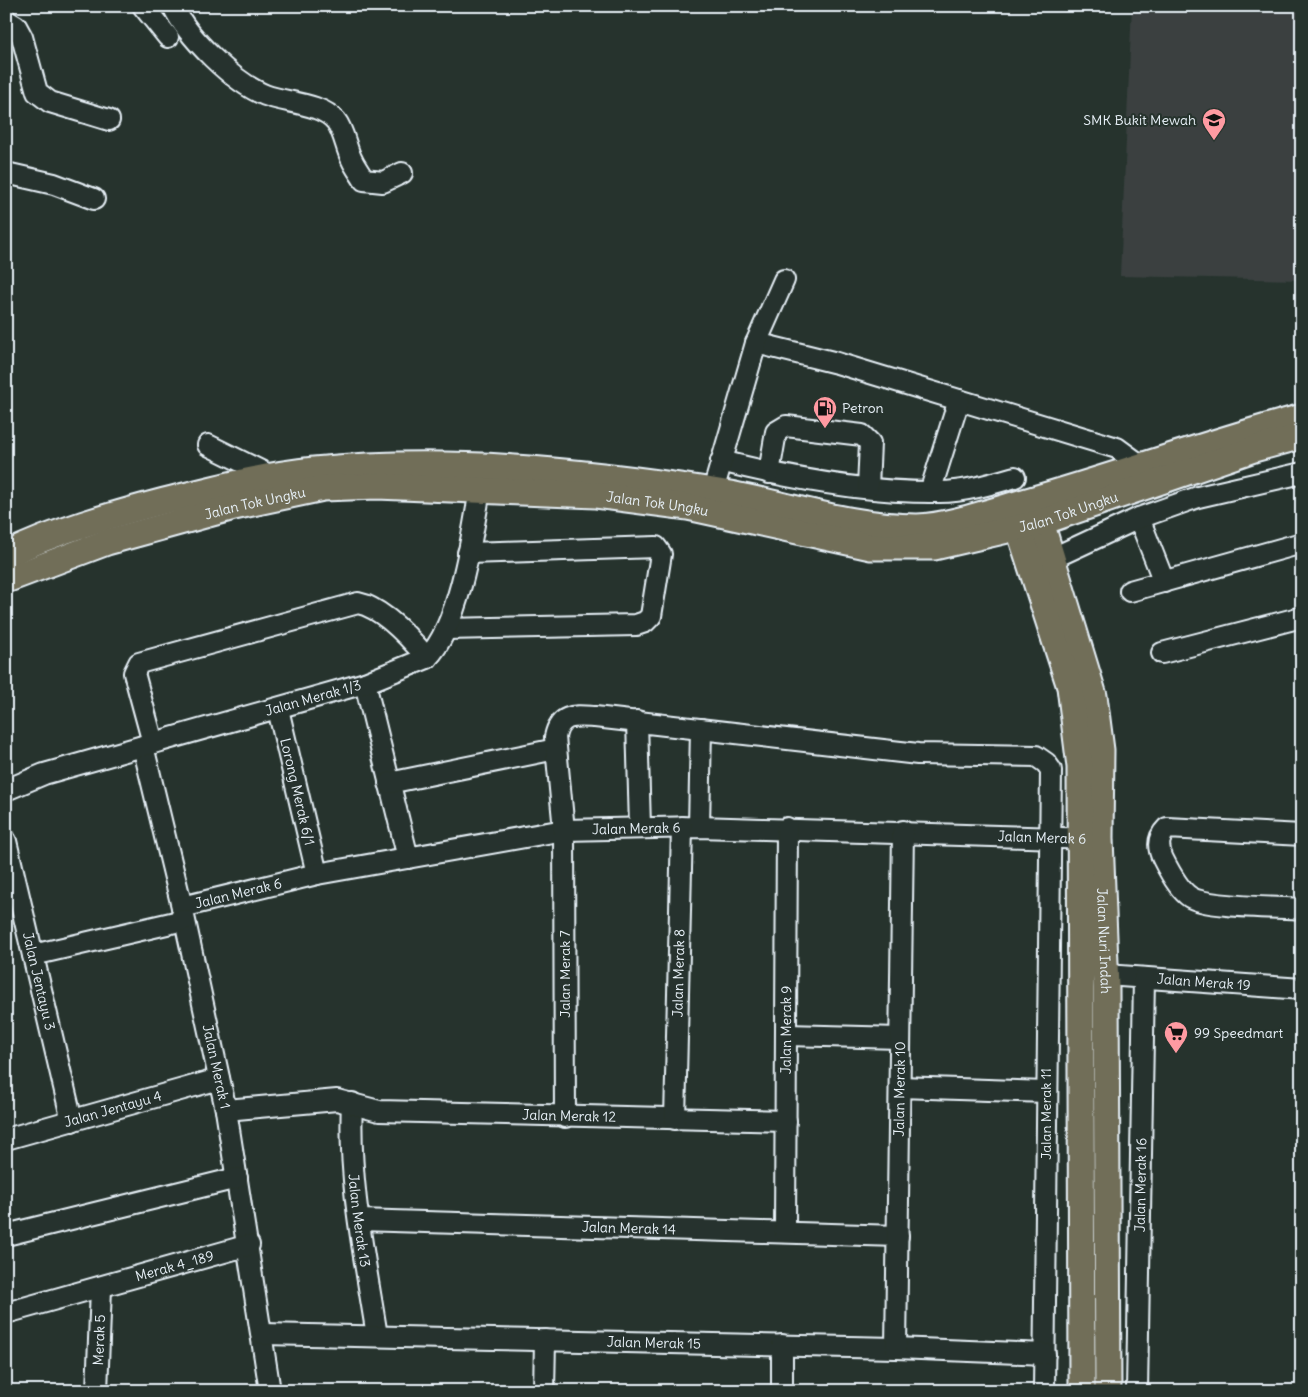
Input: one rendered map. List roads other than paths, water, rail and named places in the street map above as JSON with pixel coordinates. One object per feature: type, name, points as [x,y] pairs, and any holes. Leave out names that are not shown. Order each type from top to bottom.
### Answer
[{"type":"main road","name":"Jalan Tok Ungku","points":[[6,555],[118,513],[216,488],[312,470],[415,464],[482,479],[688,507],[871,546],[934,547],[1221,439],[1302,417]]},
{"type":"main road","name":"Jalan Tok Ungku","points":[[6,580],[116,539],[234,506],[323,488],[482,479],[627,478],[713,490],[856,522],[920,527],[965,518],[1026,513],[1302,436]]},
{"type":"main road","name":"Jalan Nuri Indah","points":[[1026,513],[1053,558],[1094,696],[1101,750],[1090,839],[1082,1391]]},
{"type":"main road","name":"Jalan Nuri Indah","points":[[1026,513],[1070,687],[1106,975],[1108,1391]]},
{"type":"street","points":[[143,6],[168,37]]},
{"type":"street","points":[[172,6],[194,39],[220,66],[264,94],[314,108],[336,121],[352,162],[364,180],[383,182],[402,173]]},
{"type":"street","points":[[6,20],[16,26],[22,37],[36,92],[50,102],[109,120]]},
{"type":"street","points":[[6,173],[54,184],[94,199]]},
{"type":"street","points":[[713,490],[756,343],[784,280]]},
{"type":"street","points":[[756,343],[837,363],[1117,448],[1143,467]]},
{"type":"street","points":[[930,492],[959,400]]},
{"type":"street","points":[[769,473],[776,432],[780,427],[786,426],[862,435],[870,443],[868,487]]},
{"type":"street","points":[[208,445],[273,477]]},
{"type":"street","points":[[721,461],[769,473],[868,487],[930,492],[956,490],[1015,477]]},
{"type":"street","points":[[1053,558],[1139,518],[1198,497],[1302,474]]},
{"type":"street","name":"Jalan Merak 1/3","points":[[7,785],[365,683],[413,666],[427,658],[434,652],[446,629],[459,591],[482,479]]},
{"type":"street","points":[[956,490],[965,518]]},
{"type":"street","points":[[1139,518],[1164,582]]},
{"type":"street","points":[[1130,591],[1302,543]]},
{"type":"street","points":[[446,629],[636,625],[645,622],[651,616],[661,554],[656,547],[469,546]]},
{"type":"street","name":"Jalan Merak 1","points":[[270,1391],[263,1334],[226,1110],[183,914],[134,673],[139,663],[358,603],[371,608],[407,635],[427,658]]},
{"type":"street","points":[[1162,653],[1302,616]]},
{"type":"street","points":[[365,683],[408,858]]},
{"type":"street","name":"Lorong Merak 6/1","points":[[278,709],[318,874]]},
{"type":"street","name":"Jalan Merak 11","points":[[564,719],[576,716],[637,721],[918,754],[1036,756],[1046,763],[1051,770],[1051,838],[1046,1092],[1046,1354],[1044,1391]]},
{"type":"street","name":"Jalan Merak 7","points":[[564,719],[557,727],[556,748],[564,830],[565,1117]]},
{"type":"street","points":[[637,721],[640,827]]},
{"type":"street","name":"Jalan Merak 8","points":[[675,1119],[691,827],[701,729]]},
{"type":"street","points":[[389,783],[556,748]]},
{"type":"street","name":"Jalan Merak 6","points":[[33,955],[183,914],[318,874],[564,830],[640,827],[787,828],[1090,839]]},
{"type":"street","name":"Jalan Merak 9","points":[[785,1232],[787,828]]},
{"type":"street","points":[[1302,835],[1167,828],[1160,835],[1159,843],[1162,858],[1183,890],[1190,897],[1201,902],[1302,909]]},
{"type":"street","name":"Jalan Merak 10","points":[[896,1348],[902,831]]},
{"type":"street","name":"Jalan Jentayu 3","points":[[6,840],[72,1121]]},
{"type":"street","name":"Jalan Merak 19","points":[[1106,975],[1302,989]]},
{"type":"street","name":"Jalan Merak 16","points":[[1137,1391],[1144,978]]},
{"type":"street","points":[[786,1035],[900,1038]]},
{"type":"street","name":"Jalan Jentayu 4","points":[[6,1139],[219,1079]]},
{"type":"street","points":[[900,1087],[1046,1092]]},
{"type":"street","name":"Jalan Merak 12","points":[[226,1110],[336,1100],[379,1111],[786,1121]]},
{"type":"street","name":"Jalan Merak 13","points":[[352,1103],[350,1134],[359,1220],[377,1336]]},
{"type":"street","points":[[6,1234],[237,1178]]},
{"type":"street","name":"Jalan Merak 14","points":[[359,1220],[898,1236]]},
{"type":"street","name":"Merak 4_189","points":[[6,1313],[101,1288],[249,1245]]},
{"type":"street","name":"Merak 5","points":[[97,1391],[101,1288]]},
{"type":"street","name":"Jalan Merak 15","points":[[263,1334],[782,1345],[1046,1354]]},
{"type":"street","points":[[544,1391],[545,1340]]},
{"type":"street","points":[[782,1345],[782,1391]]},
{"type":"place","name":"SMK Bukit Mewah","points":[[1214,141]]},
{"type":"place","name":"Petron","points":[[825,429]]},
{"type":"place","name":"99 Speedmart","points":[[1176,1054]]}]
